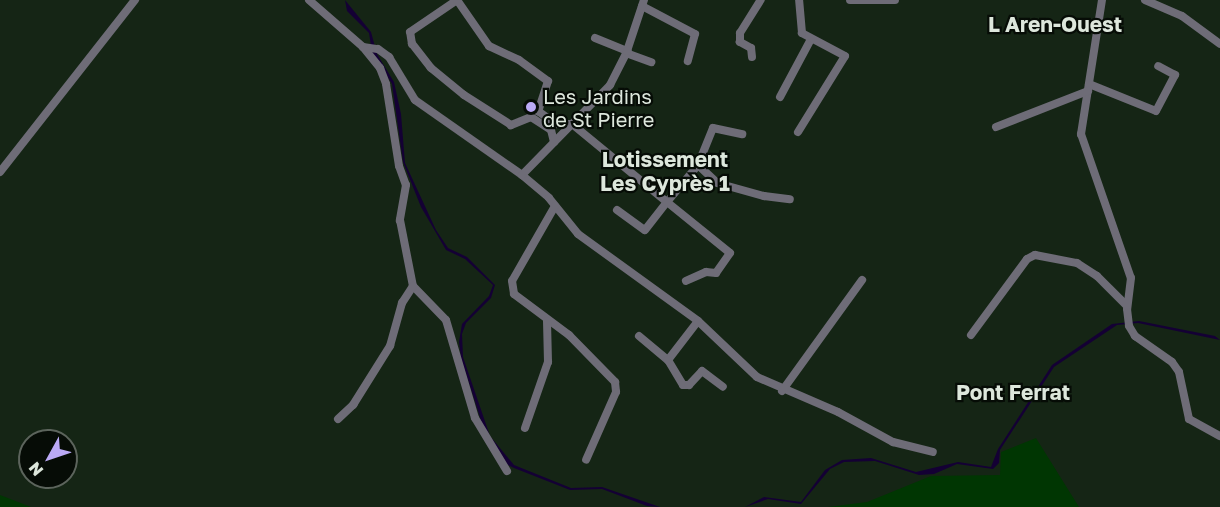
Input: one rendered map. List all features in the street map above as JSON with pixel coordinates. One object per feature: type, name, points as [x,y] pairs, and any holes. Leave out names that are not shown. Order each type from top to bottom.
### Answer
[{"type":"street","points":[[0,172],[135,0]]},
{"type":"street","points":[[309,0],[365,47],[380,69],[386,84],[399,166],[406,185],[400,220],[413,286],[446,320],[476,418],[507,471]]},
{"type":"street","points":[[457,0],[489,46],[519,60],[548,81],[538,111],[531,117],[510,125],[492,115],[431,68],[412,44],[410,32],[457,0]]},
{"type":"street","points":[[752,57],[751,48],[740,42],[740,33],[761,0]]},
{"type":"street","points":[[798,132],[845,56],[801,33],[799,0]]},
{"type":"street","points":[[850,0],[895,0]]},
{"type":"street","points":[[1102,0],[1082,134],[1131,278],[1127,306],[1129,322],[1135,336],[1154,347],[1179,372],[1189,418],[1220,436]]},
{"type":"street","points":[[1145,0],[1182,16],[1220,44]]},
{"type":"street","points":[[522,175],[610,85],[626,52],[643,3],[695,34],[688,61]]},
{"type":"street","points":[[595,38],[651,62]]},
{"type":"street","points":[[780,98],[812,39]]},
{"type":"street","points":[[365,47],[378,49],[388,57],[415,100],[522,175],[555,206],[578,234],[698,321],[757,377],[782,391],[838,412],[893,442],[933,452]]},
{"type":"street","points":[[996,127],[1089,88],[1156,111],[1175,75],[1158,66]]},
{"type":"street","points":[[538,111],[556,124],[572,124],[730,254],[716,273],[705,272],[686,281]]},
{"type":"street","points":[[531,117],[550,130],[554,142]]},
{"type":"street","points":[[617,210],[645,231],[698,165],[713,128],[742,134]]},
{"type":"street","points":[[698,165],[717,183],[764,196],[790,199]]},
{"type":"street","points":[[555,206],[512,281],[514,294],[547,321],[569,334],[615,382],[616,392],[586,460]]},
{"type":"street","points":[[971,335],[1027,259],[1035,255],[1077,263],[1127,306]]},
{"type":"street","points":[[782,391],[862,280]]},
{"type":"street","points":[[338,419],[353,405],[390,346],[402,303],[413,286]]},
{"type":"street","points":[[525,428],[548,362],[547,321]]},
{"type":"street","points":[[668,360],[698,321]]},
{"type":"street","points":[[639,336],[668,360],[683,385],[689,386],[702,370],[723,387]]},
{"type":"green space","points":[[1036,438],[1079,507],[828,507],[867,502],[931,476],[1000,475],[1001,452]]},
{"type":"green space","points":[[0,495],[31,507],[0,507]]},
{"type":"shaded area","points":[[345,0],[371,32],[377,54],[394,82],[401,114],[405,163],[436,230],[448,248],[467,257],[495,285],[491,298],[466,323],[462,334],[463,357],[490,436],[514,465],[571,488],[602,487],[660,507],[647,506],[602,489],[570,490],[514,468],[506,464],[484,430],[461,358],[459,342],[462,324],[489,296],[493,285],[465,259],[446,250],[421,207],[403,162],[392,84],[372,52],[369,33],[347,11]]},
{"type":"shaded area","points":[[1139,321],[1215,336],[1220,340],[1138,323],[1117,325],[1054,367],[1000,450],[999,463],[993,469],[957,464],[934,474],[919,475],[875,461],[844,462],[830,469],[801,504],[768,499],[745,507],[764,497],[801,502],[825,470],[842,460],[871,458],[916,472],[958,462],[991,467],[998,449],[1052,365],[1112,324]]},
{"type":"place","name":"Les Jardins de St Pierre","points":[[531,107]]},
{"type":"district","name":"L Aren-Ouest","points":[[1055,24]]},
{"type":"district","name":"Lotissement Les Cyprès 1","points":[[665,171]]},
{"type":"district","name":"Pont Ferrat","points":[[1013,392]]}]
